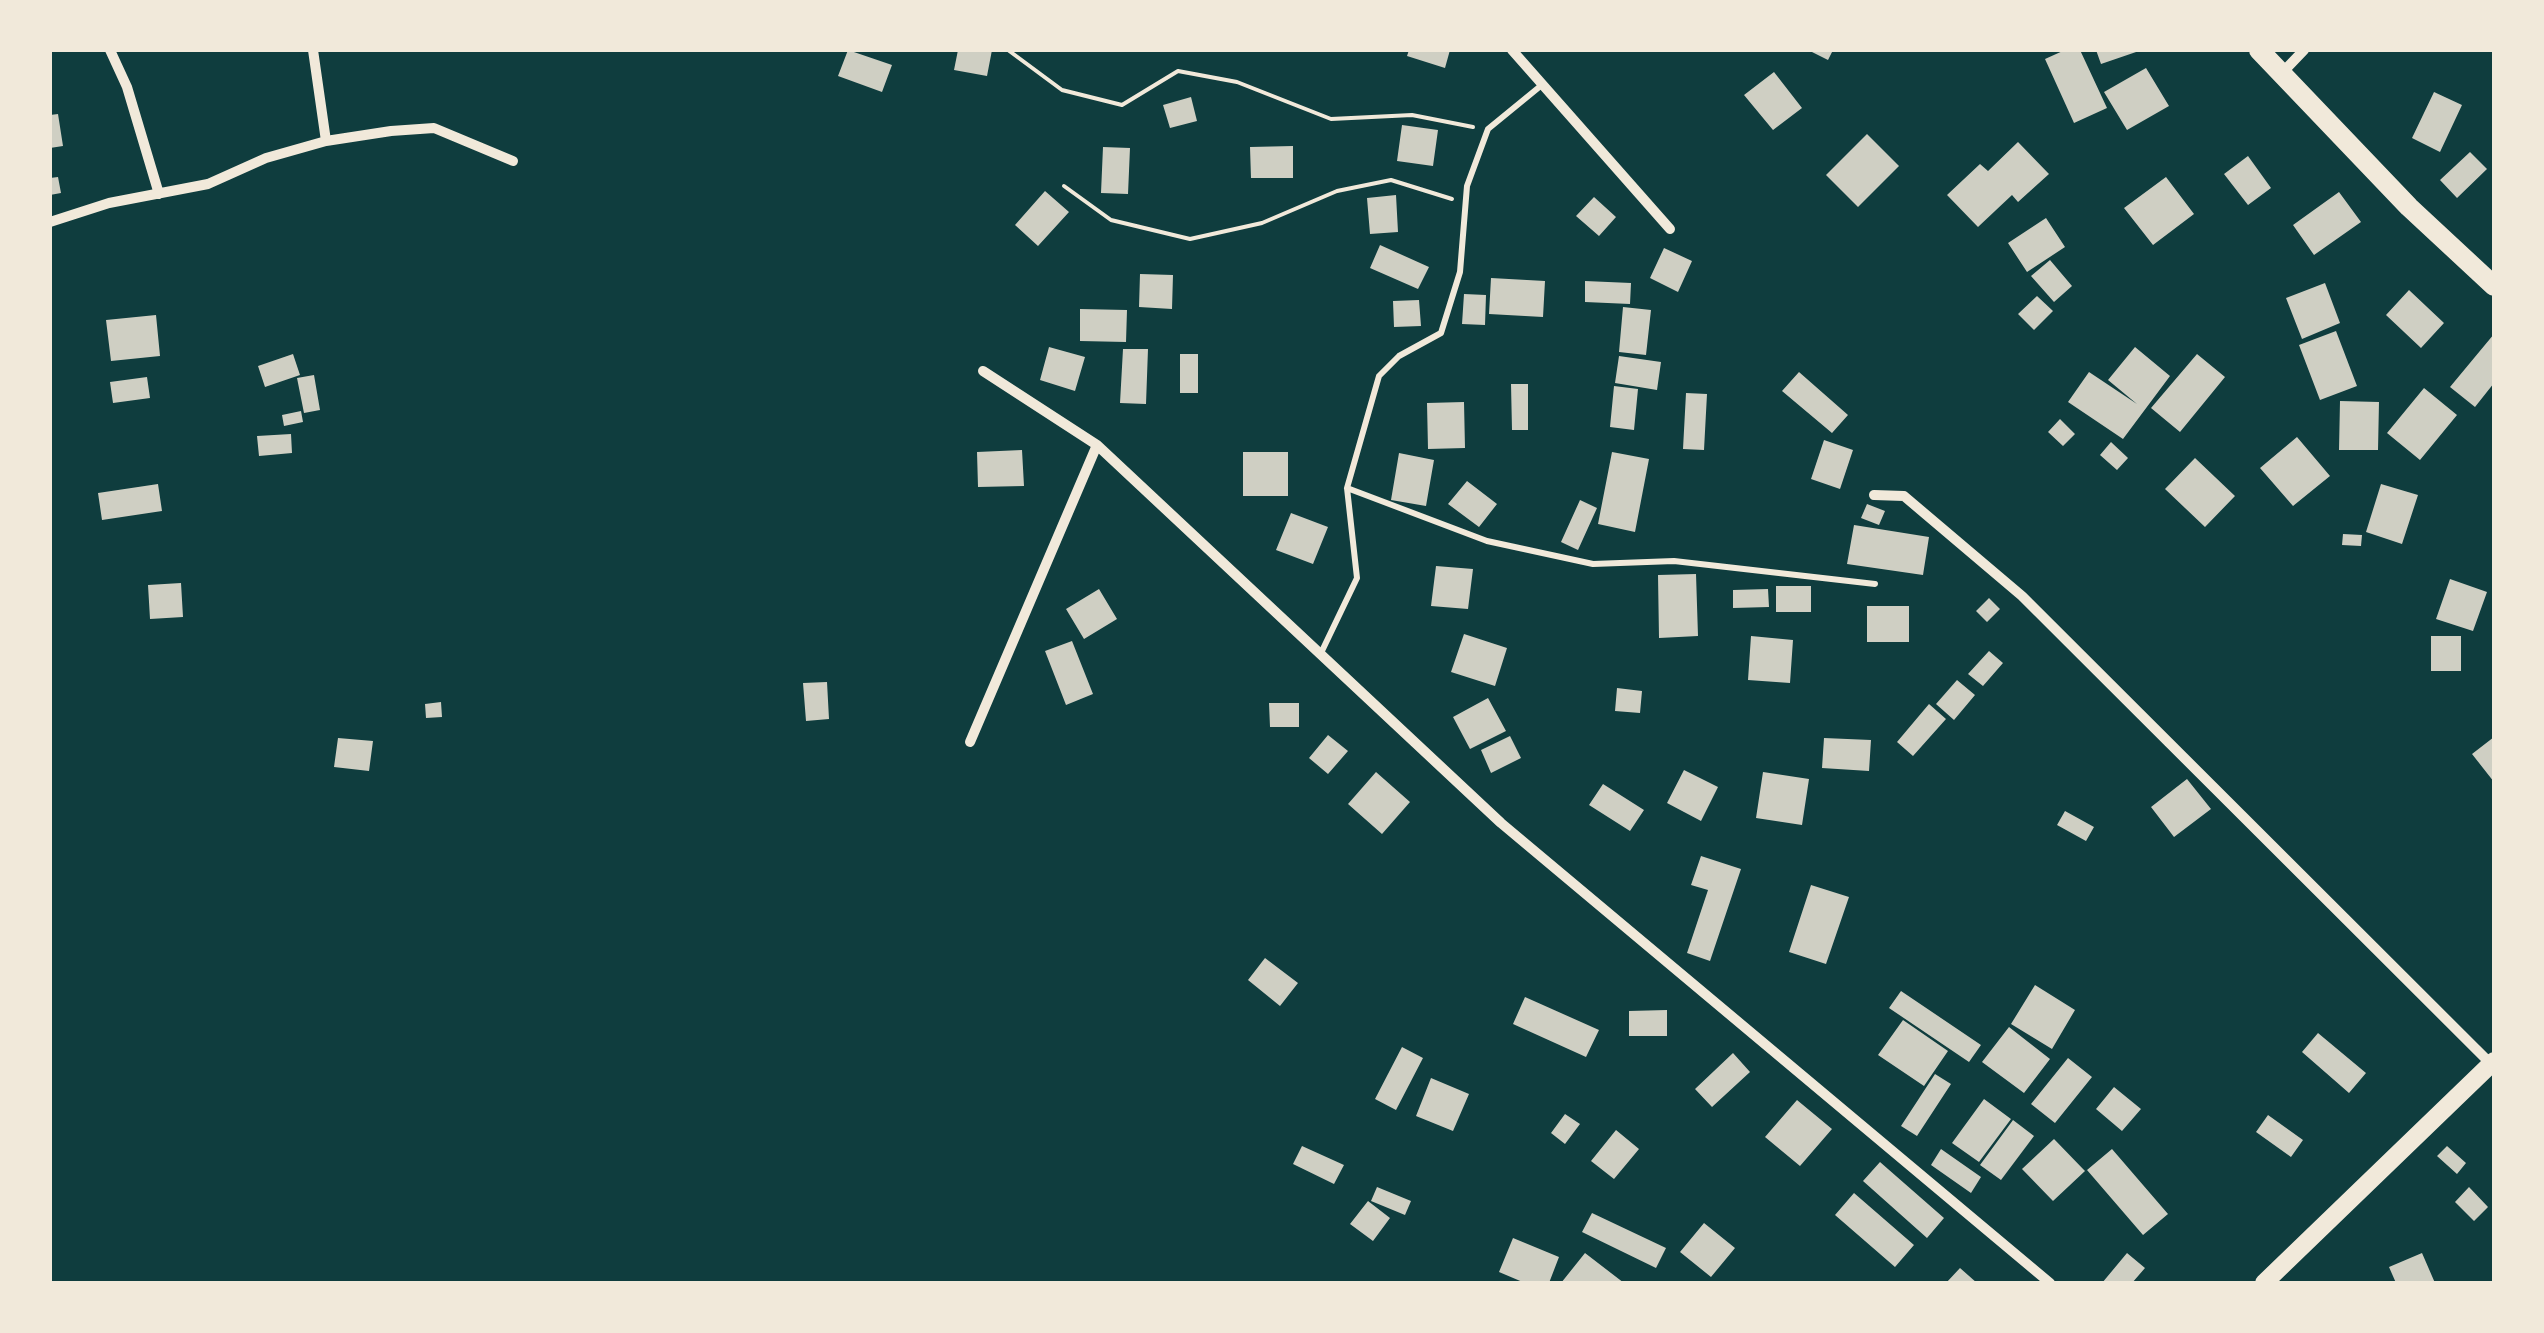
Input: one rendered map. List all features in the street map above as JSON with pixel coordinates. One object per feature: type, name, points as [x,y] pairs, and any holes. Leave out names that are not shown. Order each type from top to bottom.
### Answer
[{"type":"highway","points":[[2258,50],[2409,207],[2494,286]]},
{"type":"main road","points":[[2264,1283],[2493,1062]]},
{"type":"street","points":[[110,50],[127,87],[159,194]]},
{"type":"street","points":[[313,50],[326,141]]},
{"type":"street","points":[[1512,50],[1670,229]]},
{"type":"street","points":[[2282,73],[2304,50]]},
{"type":"street","points":[[50,222],[208,184],[266,158],[326,141],[434,128],[513,160]]},
{"type":"street","points":[[983,372],[1097,446],[1500,823],[2050,1283]]},
{"type":"street","points":[[970,742],[1097,446]]},
{"type":"street","points":[[1874,494],[1904,496],[2022,596],[2493,1062]]},
{"type":"lane","points":[[1321,653],[1358,578],[1347,488],[1379,376],[1399,356],[1441,332],[1460,272],[1466,203],[1488,129],[1544,83]]},
{"type":"lane","points":[[1347,488],[1487,541],[1593,564],[1674,560],[1875,584]]},
{"type":"path","points":[[1008,50],[1062,90],[1122,105],[1178,70],[1237,82],[1331,119],[1412,115],[1488,129]]},
{"type":"path","points":[[1064,186],[1110,220],[1190,239],[1262,223],[1338,191],[1391,180],[1466,203]]},
{"type":"building","points":[[848,50],[892,65],[882,92],[838,76]]},
{"type":"building","points":[[958,50],[992,50],[987,76],[954,70]]},
{"type":"building","points":[[1409,50],[1450,50],[1445,68],[1407,56]]},
{"type":"building","points":[[1808,50],[1833,50],[1828,60]]},
{"type":"building","points":[[2065,50],[2080,50],[2107,108],[2074,123],[2045,59]]},
{"type":"building","points":[[2096,50],[2139,50],[2139,51],[2101,64]]},
{"type":"building","points":[[2146,68],[2169,106],[2127,130],[2104,92]]},
{"type":"building","points":[[1774,72],[1802,108],[1773,130],[1744,95]]},
{"type":"building","points":[[2434,92],[2462,105],[2440,152],[2412,138]]},
{"type":"building","points":[[1191,97],[1197,121],[1170,128],[1163,105]]},
{"type":"building","points":[[58,114],[63,146],[50,148],[50,115]]},
{"type":"building","points":[[1402,125],[1438,130],[1433,166],[1397,161]]},
{"type":"building","points":[[1867,134],[1899,166],[1858,207],[1826,175]]},
{"type":"building","points":[[2018,142],[2049,174],[2018,202],[2012,195],[1978,227],[1947,195],[1980,164],[1988,171]]},
{"type":"building","points":[[1293,146],[1293,178],[1251,178],[1250,147]]},
{"type":"building","points":[[1103,147],[1130,148],[1128,194],[1101,193]]},
{"type":"building","points":[[2470,152],[2487,169],[2457,198],[2440,180]]},
{"type":"building","points":[[2248,156],[2271,188],[2248,205],[2224,174]]},
{"type":"building","points":[[58,177],[61,193],[50,195],[50,178]]},
{"type":"building","points":[[2166,177],[2194,214],[2153,245],[2124,208]]},
{"type":"building","points":[[1045,191],[1069,212],[1038,246],[1015,225]]},
{"type":"building","points":[[2339,192],[2361,222],[2314,255],[2293,225]]},
{"type":"building","points":[[1396,195],[1398,232],[1370,234],[1367,198]]},
{"type":"building","points":[[1594,197],[1616,217],[1599,236],[1576,216]]},
{"type":"building","points":[[2046,218],[2065,247],[2027,272],[2008,243]]},
{"type":"building","points":[[1380,245],[1429,267],[1418,289],[1370,268]]},
{"type":"building","points":[[1664,248],[1692,261],[1678,292],[1650,278]]},
{"type":"building","points":[[2050,260],[2072,286],[2054,302],[2031,276]]},
{"type":"building","points":[[1140,274],[1173,275],[1172,309],[1139,307]]},
{"type":"building","points":[[1491,278],[1545,281],[1543,317],[1489,314]]},
{"type":"building","points":[[1585,281],[1631,283],[1630,304],[1585,302]]},
{"type":"building","points":[[2325,283],[2340,323],[2302,339],[2286,298]]},
{"type":"building","points":[[2409,290],[2444,323],[2421,348],[2386,315]]},
{"type":"building","points":[[1464,294],[1486,295],[1485,325],[1462,324]]},
{"type":"building","points":[[2037,296],[2053,311],[2034,330],[2018,314]]},
{"type":"building","points":[[1419,300],[1421,326],[1394,327],[1393,301]]},
{"type":"building","points":[[1623,307],[1651,310],[1646,355],[1619,352]]},
{"type":"building","points":[[1080,309],[1127,310],[1126,342],[1080,341]]},
{"type":"building","points":[[156,315],[160,356],[111,361],[106,320]]},
{"type":"building","points":[[2336,331],[2357,386],[2320,400],[2299,345]]},
{"type":"building","points":[[2494,334],[2494,383],[2475,407],[2450,387]]},
{"type":"building","points":[[1049,347],[1085,357],[1075,391],[1040,380]]},
{"type":"building","points":[[2135,347],[2170,376],[2123,439],[2068,402],[2089,372],[2137,404],[2108,380]]},
{"type":"building","points":[[1123,349],[1148,349],[1146,404],[1120,403]]},
{"type":"building","points":[[293,354],[300,375],[265,387],[258,366]]},
{"type":"building","points":[[1180,354],[1198,354],[1198,393],[1180,393]]},
{"type":"building","points":[[2197,354],[2225,377],[2180,432],[2151,408]]},
{"type":"building","points":[[1619,356],[1661,362],[1657,390],[1615,383]]},
{"type":"building","points":[[1799,372],[1848,415],[1832,433],[1782,391]]},
{"type":"building","points":[[314,375],[320,410],[304,413],[297,378]]},
{"type":"building","points":[[147,377],[150,398],[113,403],[110,382]]},
{"type":"building","points":[[1511,384],[1528,384],[1528,430],[1512,430]]},
{"type":"building","points":[[1614,386],[1638,389],[1634,430],[1610,427]]},
{"type":"building","points":[[2424,388],[2457,415],[2420,460],[2387,433]]},
{"type":"building","points":[[1686,393],[1707,394],[1704,450],[1683,449]]},
{"type":"building","points":[[2340,401],[2379,402],[2378,450],[2339,450]]},
{"type":"building","points":[[1464,402],[1465,448],[1428,449],[1427,403]]},
{"type":"building","points":[[301,411],[303,422],[284,426],[282,415]]},
{"type":"building","points":[[2060,419],[2075,434],[2063,446],[2048,432]]},
{"type":"building","points":[[291,434],[292,453],[259,456],[257,436]]},
{"type":"building","points":[[2297,437],[2330,476],[2293,506],[2260,468]]},
{"type":"building","points":[[1824,440],[1853,450],[1840,489],[1811,479]]},
{"type":"building","points":[[2111,442],[2128,458],[2117,470],[2100,455]]},
{"type":"building","points":[[1022,450],[1024,486],[978,487],[977,452]]},
{"type":"building","points":[[1243,452],[1288,452],[1288,496],[1243,496]]},
{"type":"building","points":[[1612,452],[1649,459],[1635,532],[1598,524]]},
{"type":"building","points":[[1399,453],[1434,460],[1426,506],[1391,500]]},
{"type":"building","points":[[2195,458],[2235,496],[2205,527],[2165,489]]},
{"type":"building","points":[[1467,481],[1497,504],[1479,527],[1448,504]]},
{"type":"building","points":[[158,484],[162,511],[102,520],[98,493]]},
{"type":"building","points":[[2381,484],[2418,495],[2402,544],[2366,532]]},
{"type":"building","points":[[1580,500],[1597,508],[1578,550],[1561,542]]},
{"type":"building","points":[[1867,504],[1885,511],[1879,525],[1861,518]]},
{"type":"building","points":[[1291,513],[1328,527],[1313,564],[1276,550]]},
{"type":"building","points":[[1854,525],[1929,537],[1923,575],[1847,564]]},
{"type":"building","points":[[2343,534],[2362,535],[2361,546],[2342,545]]},
{"type":"building","points":[[1436,566],[1473,569],[1468,609],[1431,606]]},
{"type":"building","points":[[1696,574],[1698,636],[1659,638],[1658,575]]},
{"type":"building","points":[[2450,579],[2487,592],[2473,631],[2436,619]]},
{"type":"building","points":[[181,583],[183,617],[150,619],[148,585]]},
{"type":"building","points":[[1776,586],[1811,586],[1811,612],[1776,612]]},
{"type":"building","points":[[1099,589],[1117,619],[1084,639],[1066,609]]},
{"type":"building","points":[[1768,589],[1769,607],[1733,608],[1733,590]]},
{"type":"building","points":[[1989,598],[2000,609],[1987,622],[1976,611]]},
{"type":"building","points":[[1867,606],[1909,606],[1909,642],[1867,642]]},
{"type":"building","points":[[1464,634],[1507,648],[1495,686],[1451,672]]},
{"type":"building","points":[[1751,636],[1793,640],[1790,683],[1748,680]]},
{"type":"building","points":[[2431,636],[2461,636],[2461,671],[2431,671]]},
{"type":"building","points":[[1072,641],[1093,694],[1066,705],[1045,651]]},
{"type":"building","points":[[1989,651],[2003,663],[1983,686],[1968,674]]},
{"type":"building","points":[[1957,680],[1975,695],[1954,720],[1936,704]]},
{"type":"building","points":[[827,682],[829,719],[806,721],[803,683]]},
{"type":"building","points":[[1617,688],[1642,691],[1640,713],[1615,711]]},
{"type":"building","points":[[1488,698],[1506,731],[1470,749],[1453,717]]},
{"type":"building","points":[[441,702],[442,717],[426,718],[425,704]]},
{"type":"building","points":[[1269,703],[1299,703],[1299,727],[1270,727]]},
{"type":"building","points":[[1929,704],[1946,719],[1913,756],[1897,742]]},
{"type":"building","points":[[1328,735],[1348,751],[1328,774],[1309,758]]},
{"type":"building","points":[[1510,736],[1521,758],[1491,773],[1481,750]]},
{"type":"building","points":[[2494,737],[2494,782],[2472,754]]},
{"type":"building","points":[[338,738],[373,741],[369,771],[334,767]]},
{"type":"building","points":[[1824,738],[1871,740],[1869,771],[1822,768]]},
{"type":"building","points":[[1684,770],[1718,787],[1701,821],[1667,803]]},
{"type":"building","points":[[1376,772],[1410,802],[1382,834],[1348,804]]},
{"type":"building","points":[[1763,772],[1809,779],[1802,825],[1756,818]]},
{"type":"building","points":[[2187,779],[2211,809],[2174,837],[2151,807]]},
{"type":"building","points":[[1603,784],[1644,810],[1630,831],[1589,805]]},
{"type":"building","points":[[2065,811],[2094,827],[2086,841],[2057,825]]},
{"type":"building","points":[[1701,856],[1741,869],[1710,961],[1687,953],[1708,890],[1691,885]]},
{"type":"building","points":[[1811,885],[1849,897],[1826,964],[1789,952]]},
{"type":"building","points":[[1265,958],[1298,983],[1280,1006],[1248,980]]},
{"type":"building","points":[[2035,985],[2075,1010],[2052,1049],[2011,1024]]},
{"type":"building","points":[[1901,991],[1981,1045],[1969,1062],[1889,1008]]},
{"type":"building","points":[[1525,997],[1599,1030],[1586,1057],[1513,1024]]},
{"type":"building","points":[[1667,1010],[1667,1036],[1629,1036],[1629,1011]]},
{"type":"building","points":[[1903,1020],[1948,1051],[1924,1086],[1878,1055]]},
{"type":"building","points":[[2009,1027],[2050,1059],[2024,1093],[1982,1062]]},
{"type":"building","points":[[2318,1033],[2366,1073],[2349,1093],[2302,1052]]},
{"type":"building","points":[[1402,1047],[1423,1058],[1396,1110],[1375,1099]]},
{"type":"building","points":[[1733,1053],[1750,1072],[1712,1107],[1695,1089]]},
{"type":"building","points":[[2068,1058],[2092,1077],[2055,1123],[2031,1104]]},
{"type":"building","points":[[1935,1074],[1951,1084],[1917,1136],[1901,1126]]},
{"type":"building","points":[[1431,1078],[1469,1094],[1453,1131],[1416,1116]]},
{"type":"building","points":[[2114,1087],[2141,1109],[2122,1131],[2096,1109]]},
{"type":"building","points":[[1984,1099],[2011,1119],[1979,1162],[1952,1143]]},
{"type":"building","points":[[1797,1100],[1832,1129],[1800,1166],[1765,1137]]},
{"type":"building","points":[[1565,1114],[1580,1124],[1565,1144],[1551,1133]]},
{"type":"building","points":[[2268,1115],[2303,1140],[2291,1157],[2256,1132]]},
{"type":"building","points":[[2013,1120],[2034,1136],[2001,1180],[1980,1165]]},
{"type":"building","points":[[1616,1130],[1639,1149],[1614,1179],[1591,1161]]},
{"type":"building","points":[[2054,1139],[2085,1171],[2053,1201],[2022,1169]]},
{"type":"building","points":[[1302,1146],[1344,1165],[1334,1184],[1293,1164]]},
{"type":"building","points":[[2447,1146],[2466,1163],[2457,1174],[2437,1156]]},
{"type":"building","points":[[1941,1149],[1981,1177],[1971,1193],[1931,1165]]},
{"type":"building","points":[[2112,1149],[2168,1214],[2143,1235],[2087,1170]]},
{"type":"building","points":[[1880,1162],[1944,1218],[1927,1238],[1863,1181]]},
{"type":"building","points":[[1377,1187],[1411,1201],[1405,1215],[1371,1201]]},
{"type":"building","points":[[2469,1187],[2488,1207],[2474,1221],[2455,1202]]},
{"type":"building","points":[[1854,1193],[1914,1245],[1895,1267],[1835,1215]]},
{"type":"building","points":[[1368,1201],[1390,1218],[1373,1241],[1350,1224]]},
{"type":"building","points":[[1592,1213],[1666,1248],[1656,1268],[1582,1232]]},
{"type":"building","points":[[1704,1223],[1735,1248],[1711,1277],[1680,1252]]},
{"type":"building","points":[[1513,1238],[1559,1257],[1549,1283],[1525,1283],[1499,1272]]},
{"type":"building","points":[[1585,1253],[1624,1283],[1561,1283]]},
{"type":"building","points":[[2127,1253],[2145,1268],[2132,1283],[2102,1283]]},
{"type":"building","points":[[2422,1253],[2435,1283],[2396,1283],[2389,1267]]},
{"type":"building","points":[[1960,1268],[1977,1283],[1946,1283]]}]
